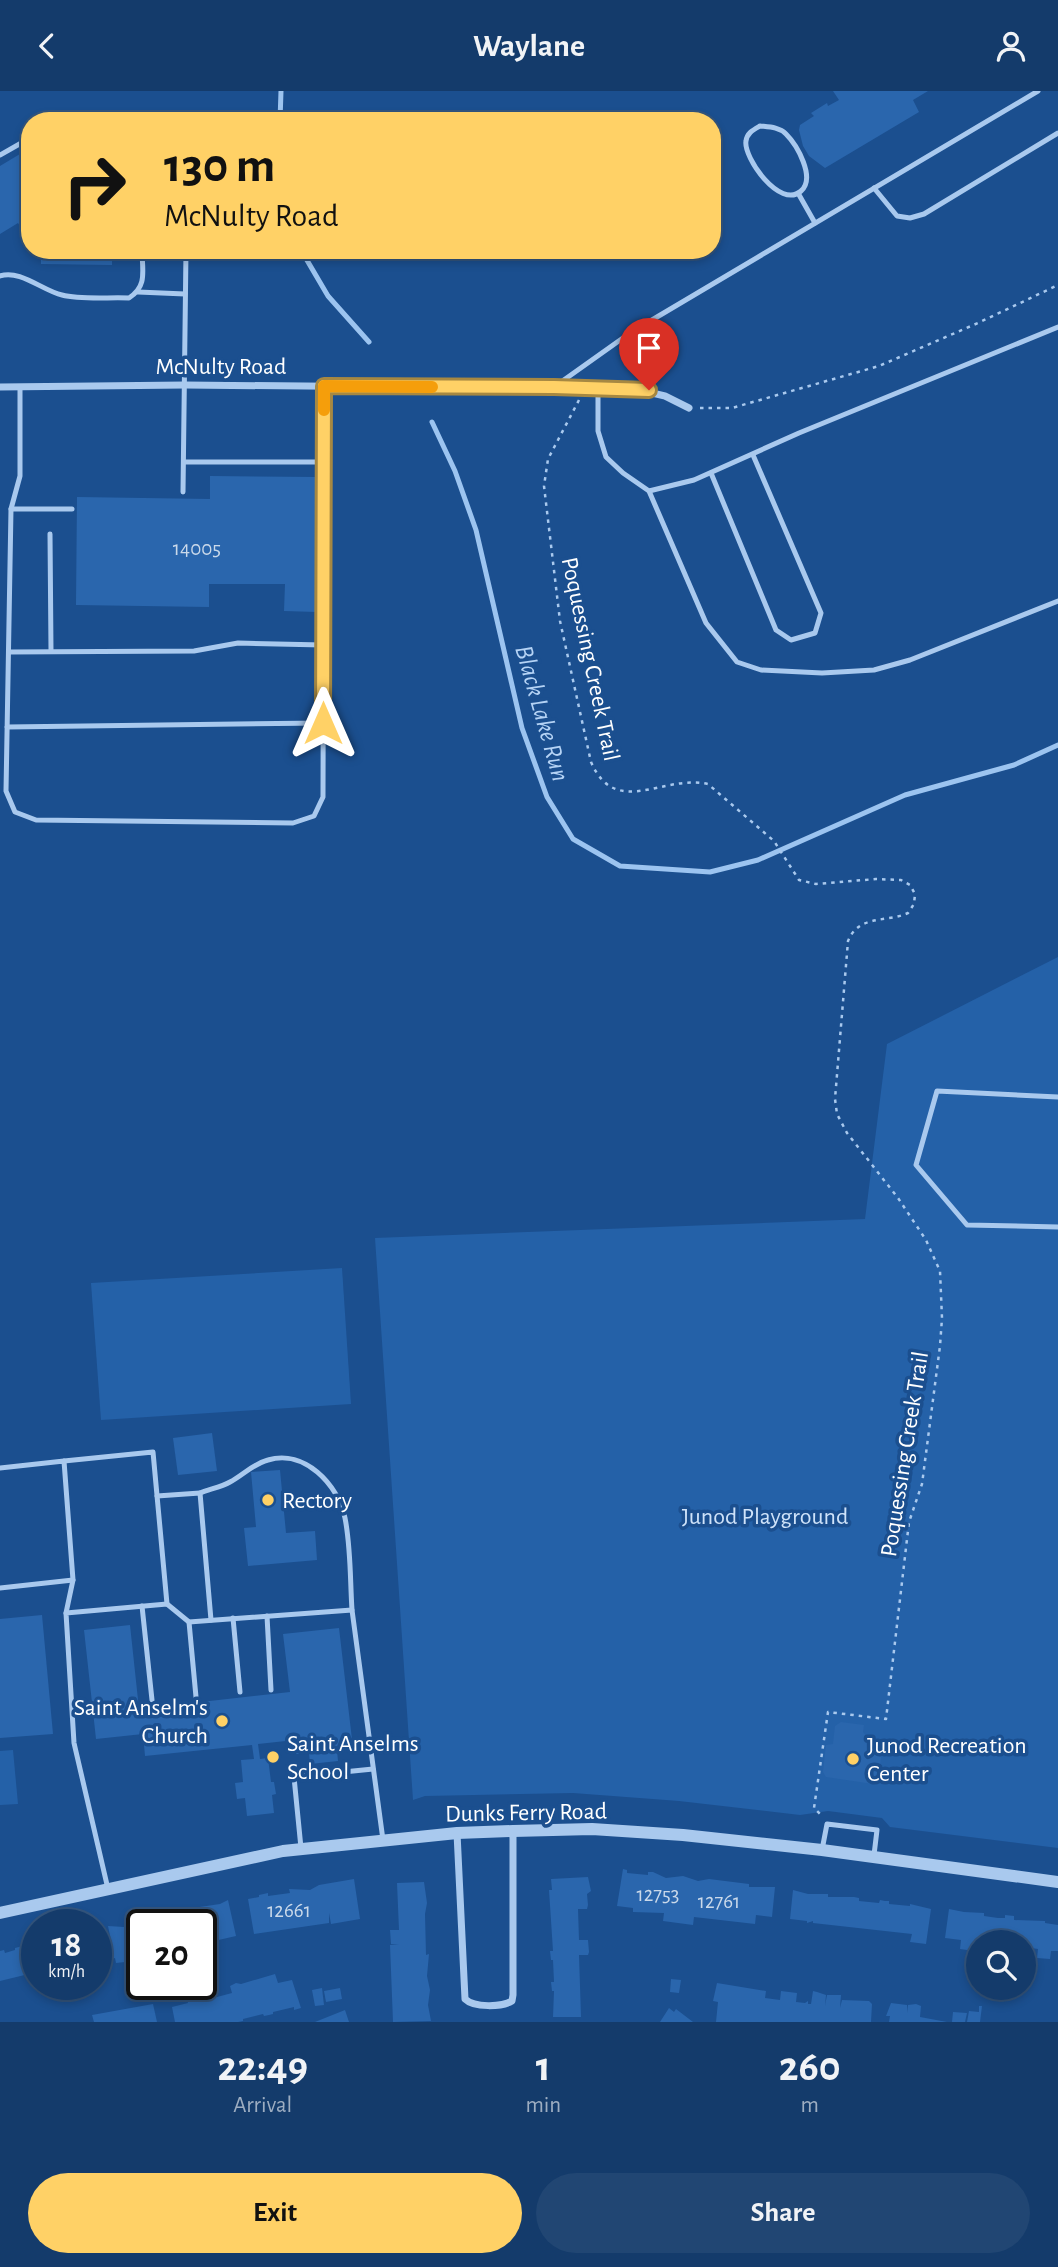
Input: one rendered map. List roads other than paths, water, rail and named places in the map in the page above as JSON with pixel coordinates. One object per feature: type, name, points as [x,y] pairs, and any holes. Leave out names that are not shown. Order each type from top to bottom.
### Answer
[{"type":"street","name":"McNulty Road","points":[[0,387],[185,385],[598,388],[649,390],[689,408]]},
{"type":"street","name":"Dunks Ferry Road","points":[[0,1913],[283,1851],[457,1833],[513,1831],[618,1831],[683,1835],[822,1850],[1058,1882]]},
{"type":"street","points":[[457,1833],[465,1999],[472,2004],[506,2004],[512,2001],[513,1995],[513,1831]]},
{"type":"lane","points":[[554,387],[630,333],[1038,91]]},
{"type":"lane","points":[[767,127],[786,134],[807,166],[803,191],[798,193],[793,196],[783,195],[772,188],[746,152],[746,140],[751,131],[767,127]]},
{"type":"lane","points":[[874,188],[897,216],[910,218],[924,213],[1058,133]]},
{"type":"lane","points":[[0,155],[21,143]]},
{"type":"lane","points":[[798,193],[815,223]]},
{"type":"lane","points":[[0,277],[3,274],[16,276],[63,296],[129,298],[138,292],[142,285],[142,259]]},
{"type":"lane","points":[[183,492],[186,259]]},
{"type":"lane","points":[[138,292],[185,294]]},
{"type":"lane","points":[[649,491],[694,480],[799,433],[1058,327]]},
{"type":"lane","points":[[20,387],[20,476],[11,509],[6,792],[15,812],[36,820],[293,823],[314,816],[323,797],[324,386]]},
{"type":"lane","points":[[598,388],[598,431],[606,457],[649,491],[706,623],[737,662],[761,670],[822,673],[874,670],[910,660],[1058,601]]},
{"type":"lane","points":[[710,473],[776,630],[790,640],[815,633],[821,613],[753,455]]},
{"type":"lane","points":[[184,462],[324,462]]},
{"type":"lane","points":[[11,509],[72,509]]},
{"type":"lane","points":[[50,534],[51,652]]},
{"type":"lane","points":[[9,652],[194,651],[238,643],[323,645]]},
{"type":"lane","points":[[7,727],[323,723]]},
{"type":"lane","points":[[1058,1097],[937,1091],[916,1165],[967,1225],[1058,1227]]},
{"type":"lane","points":[[0,1468],[153,1452],[167,1604]]},
{"type":"lane","points":[[157,1496],[200,1493],[230,1482],[246,1470],[268,1460],[289,1457],[312,1466],[332,1488],[345,1516],[352,1610],[383,1841]]},
{"type":"lane","points":[[64,1461],[74,1580],[66,1613],[74,1743],[107,1889]]},
{"type":"lane","points":[[200,1493],[211,1620]]},
{"type":"lane","points":[[0,1588],[74,1580]]},
{"type":"lane","points":[[66,1613],[167,1604],[189,1622],[352,1610]]},
{"type":"lane","points":[[142,1606],[152,1700]]},
{"type":"lane","points":[[267,1616],[271,1690]]},
{"type":"lane","points":[[233,1618],[240,1692]]},
{"type":"lane","points":[[189,1622],[196,1697]]},
{"type":"lane","points":[[302,1849],[294,1777],[373,1769]]},
{"type":"lane","points":[[822,1850],[827,1824],[877,1830],[874,1857]]},
{"type":"waterway","name":"Black Lake Run","points":[[280,112],[281,91]]},
{"type":"waterway","name":"Black Lake Run","points":[[306,259],[328,296],[369,342]]},
{"type":"waterway","name":"Black Lake Run","points":[[432,422],[455,471],[476,530],[522,728],[547,797],[573,839],[620,866],[710,872],[758,860],[905,795],[1014,765],[1058,745]]},
{"type":"place","name":"Rectory","points":[[268,1500]]},
{"type":"place","name":"Saint Anselm's Church","points":[[222,1721]]},
{"type":"place","name":"Saint Anselms School","points":[[273,1757]]},
{"type":"place","name":"Junod Recreation Center","points":[[853,1759]]},
{"type":"park label","name":"Junod Playground","points":[[765,1516]]}]
